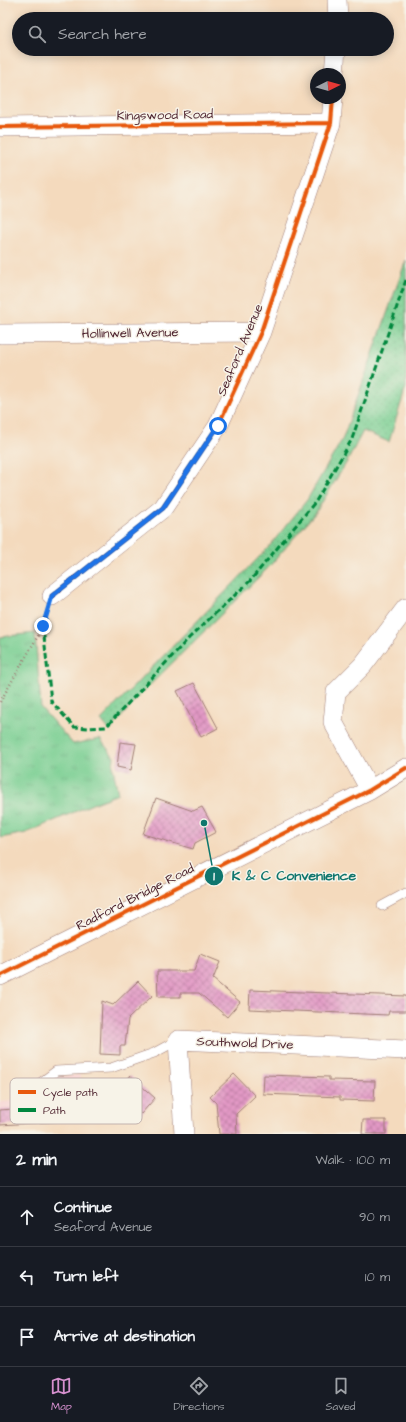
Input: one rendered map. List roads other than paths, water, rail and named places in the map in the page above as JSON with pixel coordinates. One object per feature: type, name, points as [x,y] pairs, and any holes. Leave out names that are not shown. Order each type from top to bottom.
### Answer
[{"type":"street","points":[[337,0],[338,12]]},
{"type":"street","points":[[334,68],[335,56]]},
{"type":"street","name":"Seaford Avenue","points":[[52,596],[163,508],[218,426],[261,332],[331,123],[333,104]]},
{"type":"street","name":"Kingswood Road","points":[[0,127],[331,123]]},
{"type":"street","name":"Hollinwell Avenue","points":[[0,334],[261,332]]},
{"type":"street","points":[[370,790],[333,722],[336,692],[363,665],[406,608]]},
{"type":"street","name":"Radford Bridge Road","points":[[0,976],[404,773]]},
{"type":"street","name":"Southwold Drive","points":[[184,1134],[178,1040],[406,1050]]},
{"type":"lane","points":[[382,906],[406,893]]},
{"type":"lane","points":[[47,1078],[56,1071],[111,1068],[154,1053],[178,1040]]},
{"type":"place","name":"K & C Convenience","points":[[204,823]]}]
